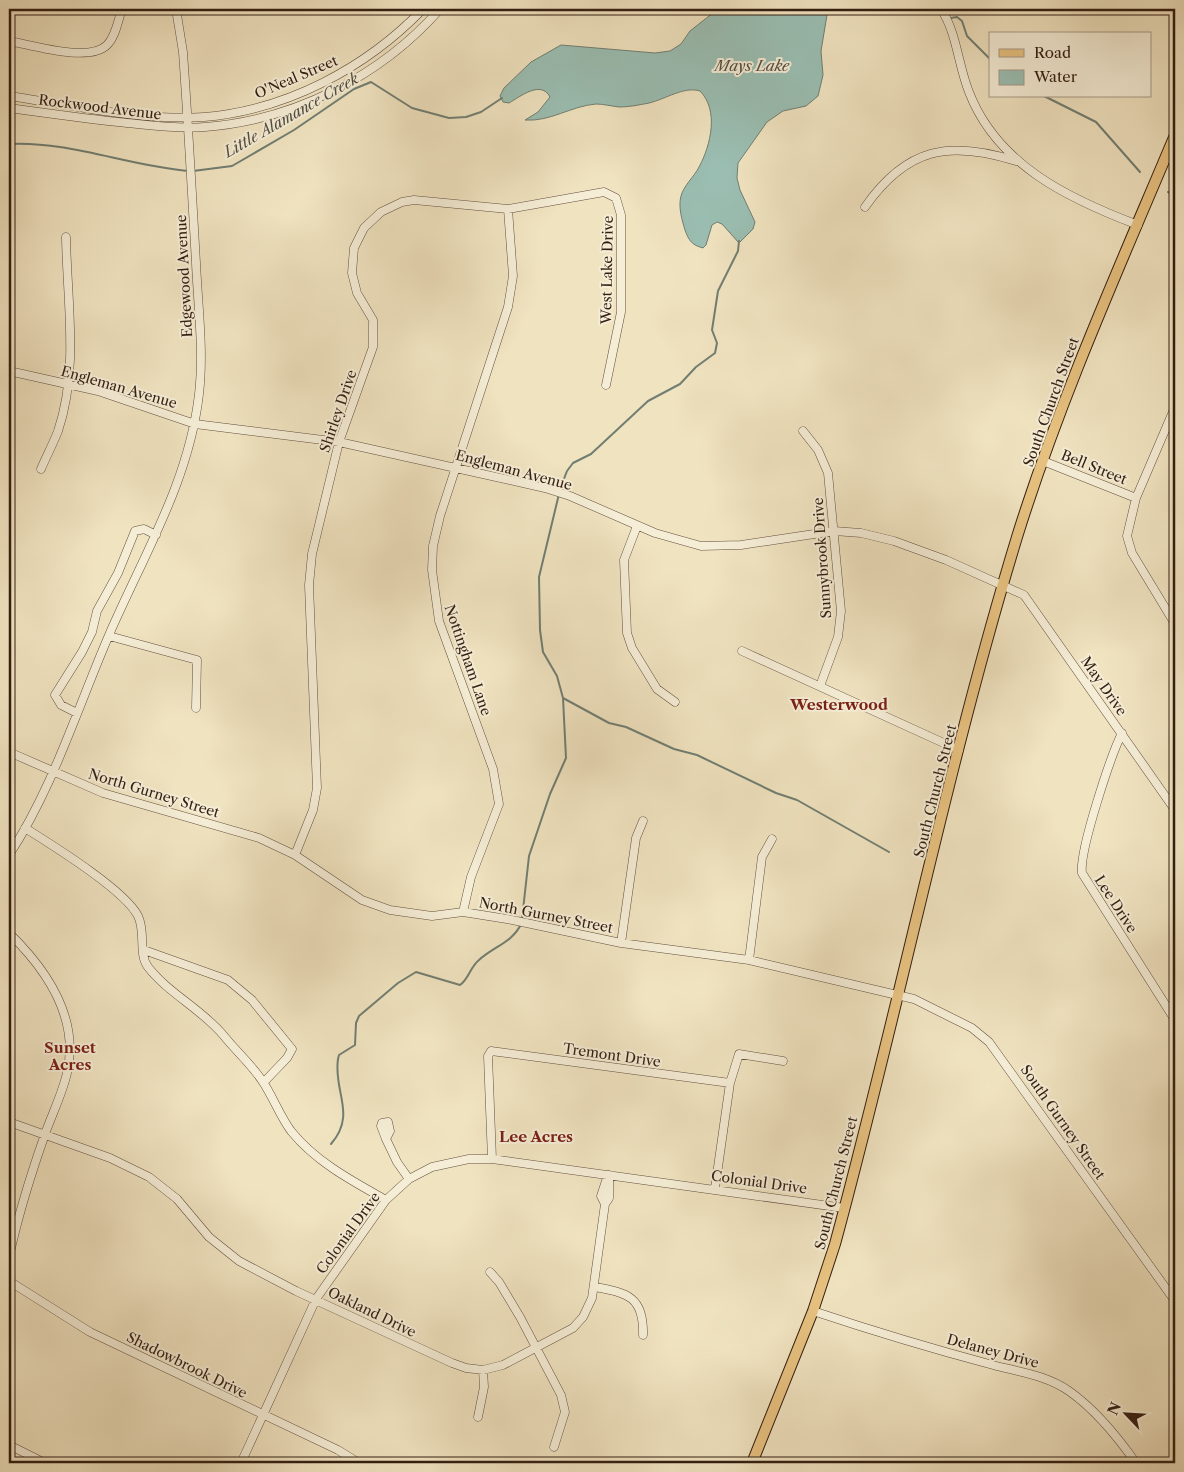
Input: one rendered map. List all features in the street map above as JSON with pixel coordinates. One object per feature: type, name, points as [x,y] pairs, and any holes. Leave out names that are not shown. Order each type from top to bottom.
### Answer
[{"type":"main road","name":"South Church Street","points":[[752,1463],[813,1312],[831,1258],[959,750],[1003,586],[1043,461],[1088,341],[1175,135]]},
{"type":"street","points":[[9,41],[78,53],[96,52],[111,40],[122,9]]},
{"type":"street","name":"Edgewood Avenue","points":[[9,855],[25,828],[52,772],[109,636],[156,535],[185,465],[195,424],[201,353],[188,117],[183,52],[176,9]]},
{"type":"street","name":"O'Neal Street","points":[[188,117],[226,114],[259,107],[318,84],[367,56],[390,40],[423,9]]},
{"type":"street","name":"O'Neal Street","points":[[188,128],[238,123],[266,117],[315,100],[363,75],[420,30],[440,9]]},
{"type":"street","points":[[941,9],[949,23],[961,69],[975,106],[985,124],[1016,161],[1066,195],[1138,225]]},
{"type":"street","name":"Rockwood Avenue","points":[[9,96],[137,114],[188,117]]},
{"type":"street","name":"Rockwood Avenue","points":[[9,108],[141,125],[188,128]]},
{"type":"street","points":[[865,207],[882,183],[903,167],[935,152],[974,149],[1016,161]]},
{"type":"street","name":"Shirley Drive","points":[[295,855],[313,810],[317,788],[310,568],[339,442],[373,346],[373,320],[357,293],[352,267],[354,248],[364,228],[371,220],[392,205],[414,200],[508,209],[604,192]]},
{"type":"street","name":"West Lake Drive","points":[[604,192],[616,198],[621,215],[621,312],[606,385]]},
{"type":"street","name":"Nottingham Lane","points":[[463,912],[471,876],[499,804],[493,768],[439,621],[434,596],[433,546],[510,299],[513,276],[508,209]]},
{"type":"street","points":[[41,469],[58,430],[68,384],[70,338],[66,237]]},
{"type":"street","name":"Engleman Avenue","points":[[9,371],[122,398],[195,424],[339,442],[554,491],[680,542],[721,547],[834,531],[861,533],[894,541],[1003,586]]},
{"type":"street","points":[[1175,407],[1136,498],[1128,530],[1128,544],[1175,624]]},
{"type":"street","name":"Sunnybrook Drive","points":[[803,431],[818,450],[828,474],[840,611],[838,637],[820,686]]},
{"type":"street","name":"Bell Street","points":[[1043,461],[1136,498]]},
{"type":"street","points":[[637,526],[624,560],[627,633],[632,648],[657,689],[675,702]]},
{"type":"street","points":[[77,713],[61,705],[55,695],[82,652],[92,632],[97,611],[118,572],[135,531],[144,529],[156,535]]},
{"type":"street","name":"May Drive","points":[[1003,586],[1024,595],[1037,611],[1175,810]]},
{"type":"street","points":[[109,636],[197,660],[196,708]]},
{"type":"street","points":[[742,652],[959,750]]},
{"type":"street","name":"Lee Drive","points":[[1122,733],[1113,751],[1099,799],[1082,859],[1082,873],[1175,1020]]},
{"type":"street","name":"North Gurney Street","points":[[9,752],[103,793],[259,838],[295,855],[350,893],[390,910],[432,916],[463,912],[507,918],[621,942],[749,960],[898,994]]},
{"type":"street","points":[[621,942],[636,838],[643,822]]},
{"type":"street","points":[[25,828],[62,850],[127,901],[138,914],[142,924],[144,960],[152,971],[180,999],[223,1035],[264,1082],[286,1124],[308,1148],[348,1178],[386,1200]]},
{"type":"street","points":[[749,960],[762,857],[772,839]]},
{"type":"street","points":[[9,933],[27,950],[50,980],[62,1008],[69,1039],[68,1072],[22,1198],[9,1257]]},
{"type":"street","points":[[144,950],[228,980],[252,1000],[292,1050],[287,1058],[264,1082]]},
{"type":"street","name":"South Gurney Street","points":[[898,994],[972,1028],[989,1042],[1175,1301]]},
{"type":"street","name":"Tremont Drive","points":[[492,1159],[488,1056],[491,1051],[730,1083]]},
{"type":"street","points":[[715,1188],[730,1083],[739,1054],[783,1061]]},
{"type":"street","name":"Oakland Drive","points":[[9,1122],[110,1158],[150,1177],[178,1199],[209,1237],[240,1261],[296,1291],[452,1363],[466,1368],[483,1370],[512,1362],[537,1346],[572,1328],[583,1317],[595,1288],[605,1204],[609,1198],[609,1175]]},
{"type":"street","points":[[386,1139],[397,1162],[409,1179]]},
{"type":"street","name":"Colonial Drive","points":[[241,1463],[316,1299],[386,1200],[409,1179],[432,1167],[449,1162],[492,1159],[715,1188],[844,1208]]},
{"type":"street","points":[[490,1272],[499,1282],[537,1346],[564,1404],[563,1422],[554,1447]]},
{"type":"street","name":"Shadowbrook Drive","points":[[9,1281],[90,1332],[338,1450],[359,1463]]},
{"type":"street","points":[[595,1288],[626,1294],[634,1299],[644,1320],[643,1335]]},
{"type":"street","name":"Delaney Drive","points":[[813,1312],[994,1365],[1042,1377],[1072,1394],[1106,1424],[1136,1463]]},
{"type":"street","points":[[478,1417],[484,1387],[483,1370]]},
{"type":"street","points":[[9,1445],[45,1463]]},
{"type":"water","name":"Mays Lake","points":[[718,9],[828,9],[821,51],[823,75],[818,96],[806,106],[783,111],[767,122],[738,163],[737,178],[740,190],[755,222],[753,229],[739,243],[722,224],[717,222],[712,225],[706,245],[703,248],[691,242],[688,237],[680,205],[682,192],[699,167],[710,138],[710,108],[700,91],[688,90],[649,103],[630,106],[587,105],[534,120],[525,120],[538,112],[550,97],[546,92],[541,90],[531,91],[509,103],[503,102],[500,96],[504,88],[531,62],[561,45],[655,53],[670,51],[681,44],[690,31]]},
{"type":"waterway","points":[[932,9],[937,13]]},
{"type":"waterway","points":[[951,18],[957,17],[962,21],[967,36],[989,58]]},
{"type":"waterway","name":"Little Alamance Creek","points":[[193,171],[232,166],[294,130],[354,89],[371,82],[412,108],[449,118],[466,117],[481,112],[502,98]]},
{"type":"waterway","points":[[1048,98],[1096,122],[1140,172]]},
{"type":"waterway","name":"Little Alamance Creek","points":[[9,144],[54,146],[188,171]]},
{"type":"waterway","points":[[1168,192],[1175,195]]},
{"type":"waterway","points":[[560,489],[567,471],[573,463],[591,454],[648,401],[680,384],[696,367],[715,353],[717,343],[712,330],[718,291],[738,251],[739,241]]},
{"type":"waterway","points":[[522,919],[529,856],[550,794],[566,758],[563,698],[557,676],[543,652],[540,630],[539,577],[559,494]]},
{"type":"waterway","points":[[563,698],[609,723],[626,727],[674,749],[697,755],[776,793],[797,800],[889,852]]},
{"type":"waterway","points":[[331,1144],[339,1133],[343,1113],[338,1082],[338,1059],[339,1055],[355,1045],[356,1023],[359,1016],[398,983],[416,972],[460,985],[466,980],[473,966],[484,955],[508,940],[521,924]]},
{"type":"district","name":"Westerwood","points":[[839,704]]},
{"type":"district","name":"Sunset Acres","points":[[70,1056]]},
{"type":"district","name":"Lee Acres","points":[[536,1136]]}]
